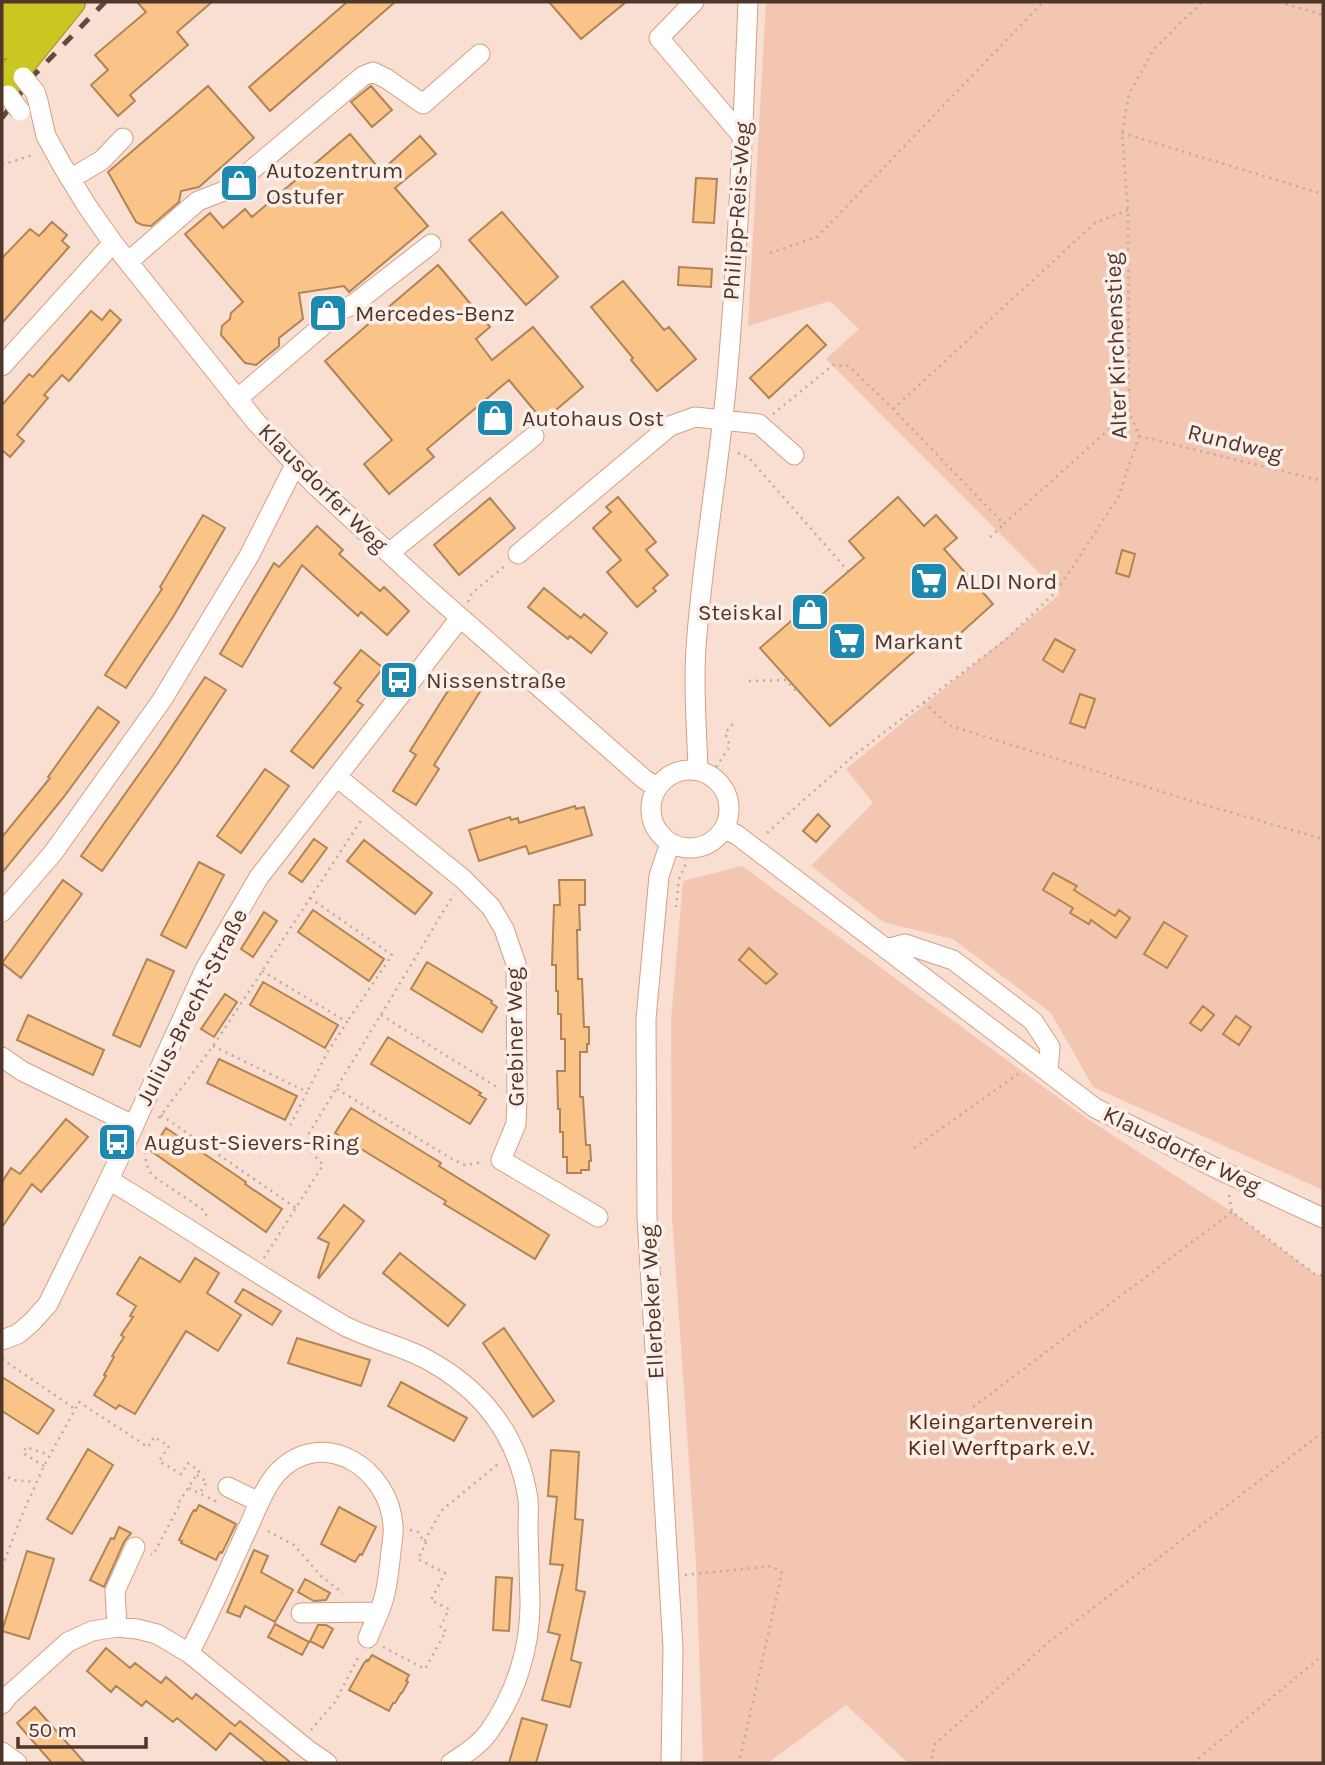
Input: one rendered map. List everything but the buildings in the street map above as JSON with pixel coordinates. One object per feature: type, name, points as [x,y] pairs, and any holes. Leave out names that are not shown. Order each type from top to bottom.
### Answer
[{"type":"highway","points":[[2,10],[9,2]]},
{"type":"highway","points":[[10,74],[37,2]]},
{"type":"highway","points":[[10,74],[71,2]]},
{"type":"street","points":[[694,2],[659,38],[743,137]]},
{"type":"street","name":"Philipp-Reis-Weg","points":[[704,773],[695,705],[696,651],[727,379],[743,137],[747,2]]},
{"type":"street","points":[[128,262],[198,201],[229,189],[363,76],[373,72],[423,104],[480,54]]},
{"type":"street","name":"Klausdorfer Weg","points":[[10,74],[20,111],[50,142]]},
{"type":"street","name":"Klausdorfer Weg","points":[[10,74],[38,101],[50,142],[113,243],[256,422],[295,465],[388,553],[657,788]]},
{"type":"street","points":[[71,179],[102,160],[123,138]]},
{"type":"street","points":[[2,366],[113,243]]},
{"type":"street","points":[[237,399],[341,310],[354,304],[430,244]]},
{"type":"street","points":[[518,555],[670,426],[695,417],[759,424],[794,455]]},
{"type":"street","points":[[388,553],[534,436]]},
{"type":"street","points":[[2,912],[53,853],[162,700],[249,556],[295,465]]},
{"type":"street","name":"Julius-Brecht-Straße","points":[[2,1340],[18,1334],[48,1304],[109,1180],[205,969],[258,877],[460,618]]},
{"type":"street","points":[[686,770],[704,773],[725,790],[730,809],[725,829],[714,840],[700,847],[678,845],[659,832],[652,818],[652,803],[657,788],[675,773],[686,770]]},
{"type":"street","name":"Grebiner Weg","points":[[337,777],[463,879],[491,906],[504,929],[516,964],[517,1099],[516,1124],[501,1160]]},
{"type":"street","name":"Klausdorfer Weg","points":[[725,829],[737,835],[1095,1108],[1226,1173],[1323,1217]]},
{"type":"street","name":"Ellerbeker Weg","points":[[671,1763],[673,1648],[647,1217],[646,1019],[659,876],[678,845]]},
{"type":"street","points":[[886,949],[905,944],[953,960],[1033,1021],[1050,1047],[1041,1067]]},
{"type":"street","points":[[2,1057],[22,1071],[133,1125]]},
{"type":"street","points":[[501,1160],[598,1217]]},
{"type":"street","points":[[109,1180],[346,1326],[422,1357],[452,1373],[477,1395],[498,1420],[514,1450],[528,1501],[528,1642],[517,1679],[487,1734],[469,1752],[451,1763]]},
{"type":"street","points":[[189,1653],[259,1502],[278,1472],[297,1457],[316,1452],[338,1454],[365,1468],[390,1501],[394,1527],[383,1602],[368,1638]]},
{"type":"street","points":[[228,1487],[259,1502]]},
{"type":"street","points":[[117,1627],[115,1591],[135,1547]]},
{"type":"street","points":[[301,1613],[379,1612]]},
{"type":"street","points":[[4,1695],[68,1642],[92,1631],[117,1627],[137,1629],[157,1634],[189,1653],[327,1763]]},
{"type":"street","points":[[2,1752],[17,1763]]},
{"type":"path","points":[[770,253],[817,237],[1042,2]]},
{"type":"path","name":"Alter Kirchenstieg","points":[[754,848],[769,831],[852,757],[1004,641],[1056,592],[1118,498],[1139,436],[1129,411],[1129,210],[1122,133],[1129,94],[1154,49],[1202,2]]},
{"type":"path","points":[[1279,2],[1323,15]]},
{"type":"path","points":[[1122,133],[1323,194]]},
{"type":"path","points":[[2,165],[50,142]]},
{"type":"path","points":[[893,409],[1095,223],[1129,210]]},
{"type":"path","points":[[759,424],[833,365],[849,366],[1004,524]]},
{"type":"path","points":[[990,537],[1129,411]]},
{"type":"path","name":"Rundweg","points":[[1139,436],[1323,481]]},
{"type":"path","points":[[719,444],[749,458],[848,572]]},
{"type":"path","points":[[460,618],[472,593],[518,555]]},
{"type":"path","points":[[749,681],[786,680],[798,693]]},
{"type":"path","points":[[924,702],[947,725],[1323,839]]},
{"type":"path","points":[[704,773],[730,746],[725,733],[734,723]]},
{"type":"path","points":[[155,1124],[213,1046],[371,805]]},
{"type":"path","points":[[675,918],[679,879],[685,866],[678,845]]},
{"type":"path","points":[[256,1271],[323,1165],[308,1148],[308,1135],[463,879]]},
{"type":"path","points":[[289,1128],[327,1053],[392,955],[310,898]]},
{"type":"path","points":[[262,971],[347,1022]]},
{"type":"path","points":[[381,1015],[517,1099]]},
{"type":"path","points":[[213,1046],[307,1092]]},
{"type":"path","points":[[914,1148],[1041,1067]]},
{"type":"path","points":[[337,1089],[465,1165],[501,1160]]},
{"type":"path","points":[[161,1115],[296,1208]]},
{"type":"path","points":[[145,1144],[148,1170],[202,1209],[218,1234],[213,1244]]},
{"type":"path","points":[[1226,1173],[1232,1212],[1315,1274],[1323,1276]]},
{"type":"path","points":[[973,1407],[1232,1212]]},
{"type":"path","points":[[2,1359],[75,1409]]},
{"type":"path","points":[[2,1567],[36,1482],[79,1402],[148,1447],[154,1437],[169,1446],[159,1461],[181,1474],[188,1463],[200,1471],[179,1502],[157,1547]]},
{"type":"path","points":[[939,1763],[932,1757],[934,1745],[1050,1641],[1323,1432]]},
{"type":"path","points":[[44,1466],[23,1453],[26,1447],[49,1455]]},
{"type":"path","points":[[427,1536],[441,1511],[496,1465]]},
{"type":"path","points":[[2,1474],[13,1480],[36,1482]]},
{"type":"path","points":[[189,1488],[199,1494],[207,1482],[197,1475]]},
{"type":"path","points":[[267,1531],[294,1545],[321,1576],[344,1595]]},
{"type":"path","points":[[315,1724],[335,1702],[368,1638],[425,1670],[440,1645],[446,1631],[440,1628],[449,1609],[431,1600],[445,1573],[418,1559],[426,1543],[424,1542]]},
{"type":"path","points":[[668,1577],[772,1566],[782,1573],[739,1763]]},
{"type":"path","points":[[1193,1763],[1323,1656]]},
{"type":"green space","points":[[766,2],[1323,2],[1323,1190],[1093,1087],[1051,1013],[953,939],[883,922],[811,866],[873,803],[846,769],[1060,594],[826,359],[859,329],[830,301],[748,326]]},
{"type":"green space","name":"Kleingartenverein Kiel Werftpark e.V.","points":[[742,866],[1086,1118],[1232,1212],[1315,1274],[1323,1276],[1323,1763],[908,1763],[846,1705],[768,1763],[703,1763],[696,1563],[672,1217],[671,1020],[683,881]]},
{"type":"railway","points":[[2,118],[35,74],[105,2]]},
{"type":"place","name":"Autozentrum Ostufer","points":[[239,183]]},
{"type":"place","name":"Mercedes-Benz","points":[[328,313]]},
{"type":"place","name":"Autohaus Ost","points":[[495,418]]},
{"type":"place","name":"ALDI Nord","points":[[929,581]]},
{"type":"place","name":"Steiskal","points":[[810,612]]},
{"type":"place","name":"Markant","points":[[847,641]]},
{"type":"place","name":"Nissenstraße","points":[[399,680]]},
{"type":"place","name":"August-Sievers-Ring","points":[[117,1142]]}]
